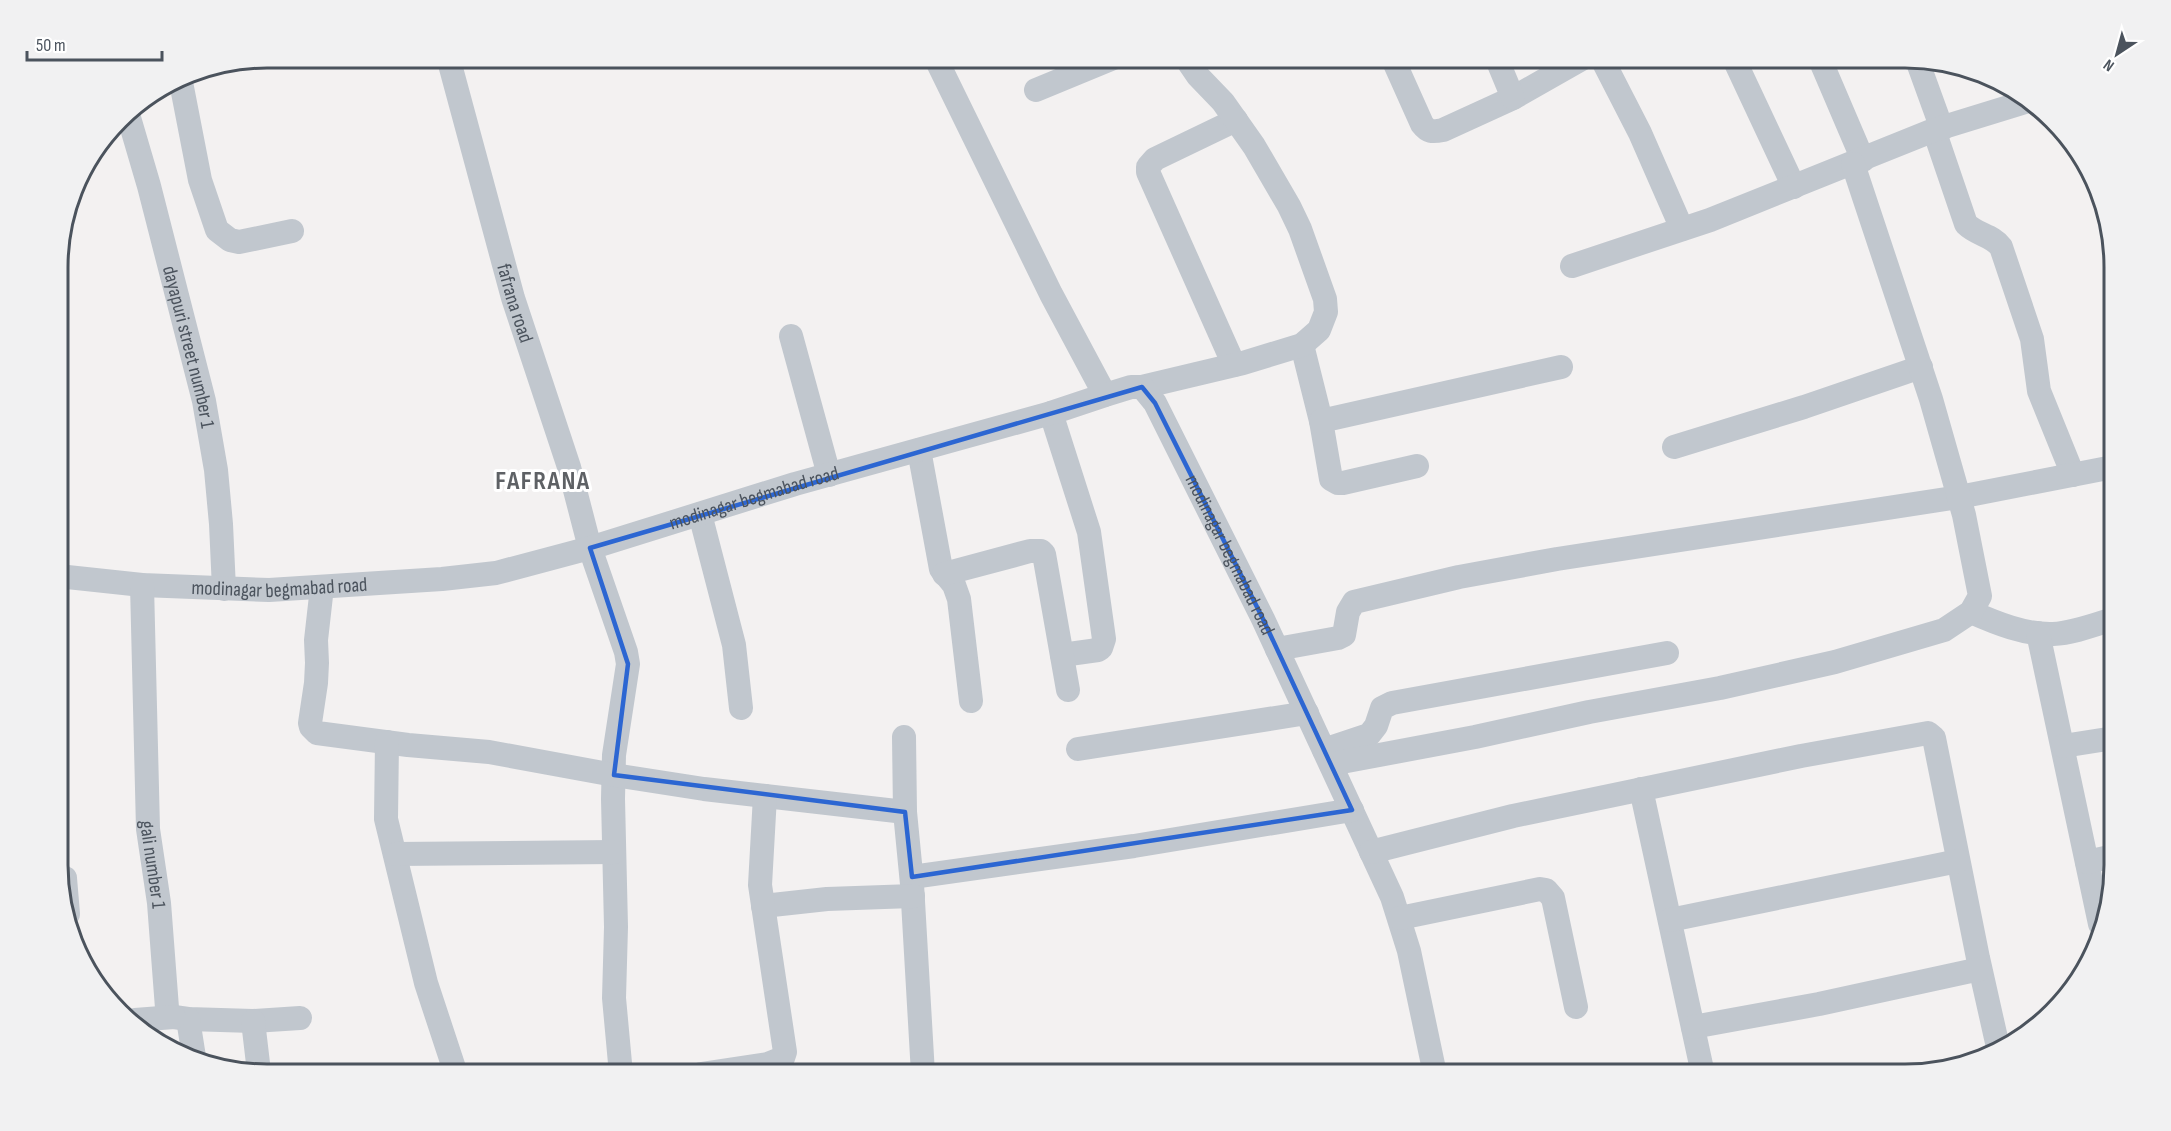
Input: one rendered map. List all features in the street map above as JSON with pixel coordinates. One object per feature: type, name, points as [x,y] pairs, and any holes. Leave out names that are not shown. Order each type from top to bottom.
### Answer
[{"type":"street","name":"fafrana road","points":[[451,68],[513,298],[569,467],[590,548],[626,652],[628,664],[614,775],[616,927],[614,998],[620,1064]]},
{"type":"street","points":[[940,68],[1051,294],[1105,395]]},
{"type":"street","points":[[1036,90],[1089,68]]},
{"type":"street","points":[[1142,387],[1234,365],[1302,345],[1312,338],[1323,322],[1326,312],[1325,299],[1300,229],[1289,206],[1236,120],[1193,68]]},
{"type":"street","points":[[1397,68],[1427,131],[1443,130],[1513,98],[1566,68]]},
{"type":"street","points":[[1501,68],[1513,98]]},
{"type":"street","points":[[1607,68],[1640,133],[1682,229]]},
{"type":"street","points":[[1738,68],[1794,187]]},
{"type":"street","points":[[1328,757],[1475,737],[1589,711],[1720,688],[1835,662],[1944,630],[1971,612],[1980,596],[1959,497],[1858,162],[1823,68]]},
{"type":"street","points":[[1920,69],[1966,224],[1973,231],[1995,239],[2001,247],[2032,339],[2039,391],[2073,475]]},
{"type":"street","points":[[182,87],[200,180],[217,230],[230,240],[239,242],[292,231]]},
{"type":"street","points":[[1572,266],[1710,220],[1938,130],[2018,104]]},
{"type":"street","points":[[1234,365],[1148,167],[1155,159],[1236,120]]},
{"type":"street","name":"dayapuri street number 1","points":[[130,122],[204,401],[216,470],[224,589]]},
{"type":"street","points":[[791,336],[829,475]]},
{"type":"street","points":[[1302,345],[1330,473],[1334,482],[1343,483],[1417,466]]},
{"type":"street","points":[[1320,421],[1562,367]]},
{"type":"street","points":[[1674,447],[1773,417],[1921,367]]},
{"type":"street","name":"modinagar begmabad road","points":[[68,577],[142,585],[224,589],[322,587],[496,573],[590,548],[829,475],[1051,413],[1131,387],[1142,387],[1155,403],[1280,657],[1328,757],[1400,918],[1433,1063]]},
{"type":"street","points":[[1051,413],[1089,532],[1104,639],[1098,650],[1062,655]]},
{"type":"street","points":[[919,450],[939,561],[944,574],[954,585],[959,600],[971,701]]},
{"type":"street","points":[[1280,657],[1344,634],[1348,612],[1354,602],[1459,577],[1661,542],[1959,497],[2104,469]]},
{"type":"street","points":[[700,514],[734,645],[741,708]]},
{"type":"street","points":[[944,574],[1030,551],[1041,551],[1046,558],[1068,690]]},
{"type":"street","name":"gali number 1","points":[[142,585],[148,829],[159,903],[167,1008],[181,1018],[191,1048]]},
{"type":"street","points":[[322,587],[315,643],[317,663],[310,723],[311,728],[317,733],[489,752],[614,775],[905,812]]},
{"type":"street","points":[[1971,612],[1994,622],[2038,633],[2054,634],[2104,622]]},
{"type":"street","points":[[2038,633],[2098,913]]},
{"type":"street","points":[[1328,757],[1369,735],[1376,726],[1382,708],[1392,703],[1667,652]]},
{"type":"street","points":[[1078,749],[1307,713]]},
{"type":"street","points":[[1371,852],[1513,816],[1928,733],[1934,738],[1996,1040]]},
{"type":"street","points":[[904,737],[905,812],[912,887],[922,1064]]},
{"type":"street","points":[[2063,746],[2104,740]]},
{"type":"street","points":[[387,742],[386,819],[426,983],[453,1064]]},
{"type":"street","points":[[1641,789],[1701,1063]]},
{"type":"street","points":[[765,796],[760,885],[785,1052],[783,1058],[769,1064]]},
{"type":"street","points":[[763,906],[912,887],[1134,846],[1352,810]]},
{"type":"street","points":[[396,854],[614,852]]},
{"type":"street","points":[[2087,862],[2104,858]]},
{"type":"street","points":[[1670,920],[1958,861]]},
{"type":"street","points":[[1400,918],[1540,889],[1546,890],[1553,898],[1576,1007]]},
{"type":"street","points":[[1694,1027],[1819,1004],[1980,969]]},
{"type":"street","points":[[142,1020],[181,1018],[253,1021],[300,1018]]},
{"type":"street","points":[[253,1021],[259,1063]]},
{"type":"highlighted area","points":[[1142,387],[1155,403],[1263,619],[1352,810],[912,877],[905,812],[614,775],[628,664],[590,548]]},
{"type":"district","name":"FAFRANA","points":[[543,480]]}]
